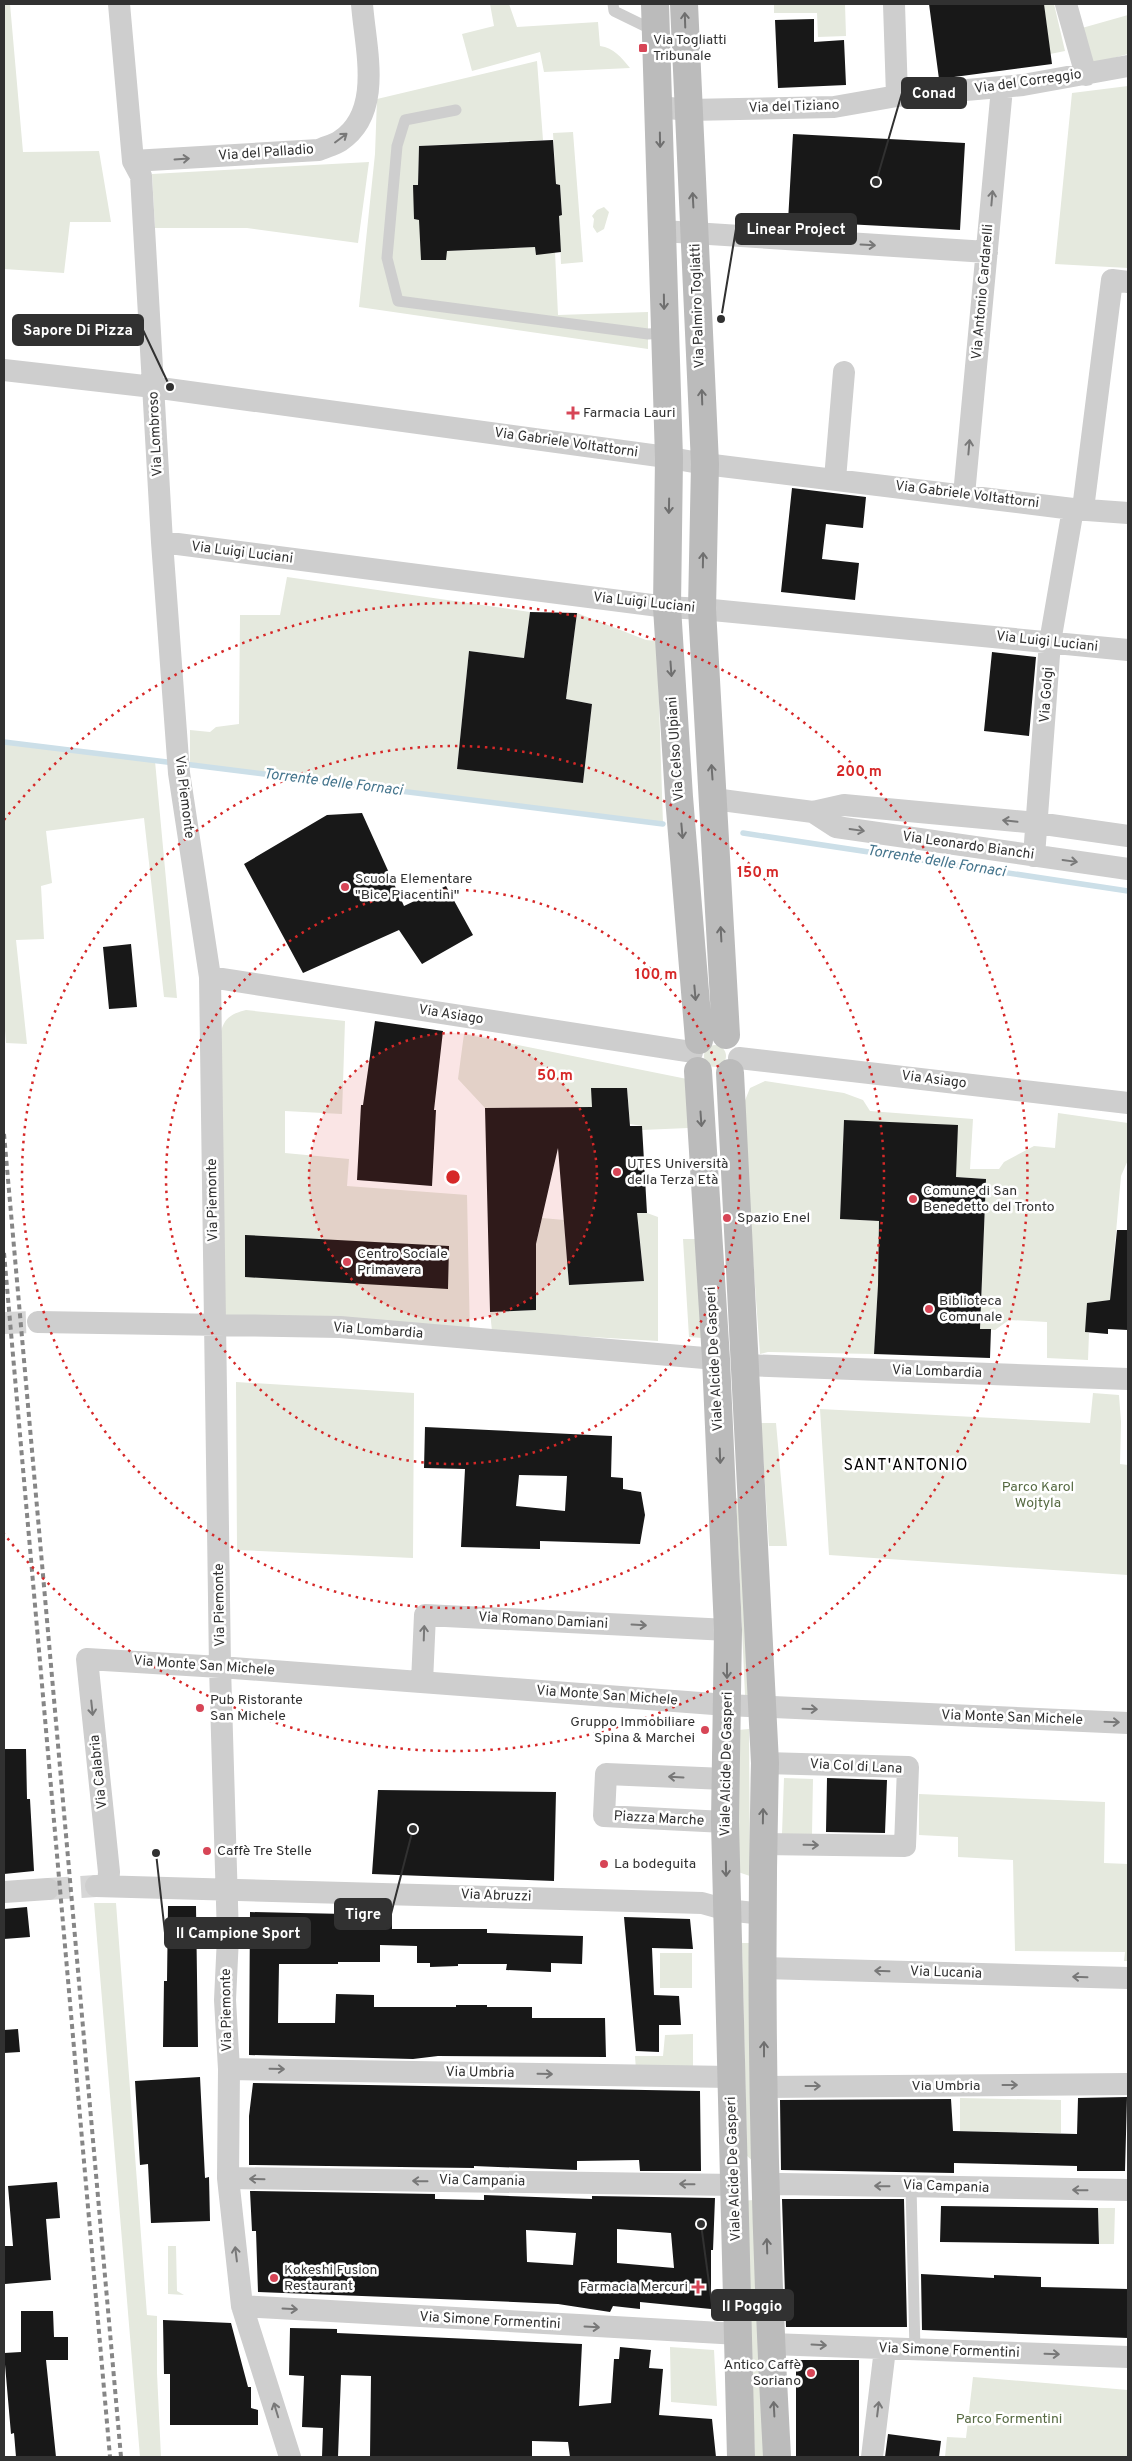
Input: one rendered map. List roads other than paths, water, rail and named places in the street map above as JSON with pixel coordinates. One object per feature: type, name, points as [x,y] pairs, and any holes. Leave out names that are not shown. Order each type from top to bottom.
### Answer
[{"type":"street","name":"Via Lombroso","points":[[119,4],[133,162],[141,176],[162,542],[177,747]]},
{"type":"street","name":"Via del Palladio","points":[[133,162],[319,150],[340,141],[356,125],[364,109],[369,87],[362,4]]},
{"type":"street","points":[[655,4],[660,107],[669,458]]},
{"type":"street","name":"Via Palmiro Togliatti","points":[[684,4],[704,464],[702,609]]},
{"type":"street","points":[[894,4],[897,96]]},
{"type":"street","points":[[1066,4],[1086,75]]},
{"type":"street","name":"Via del Correggio","points":[[897,96],[1002,88],[1086,75],[1128,66]]},
{"type":"street","name":"Via Antonio Cardarelli","points":[[964,495],[1002,88]]},
{"type":"street","name":"Via del Tiziano","points":[[660,107],[688,110],[834,107],[897,96]]},
{"type":"street","points":[[662,232],[987,252]]},
{"type":"street","name":"Via Golgi","points":[[1034,856],[1050,642],[1078,509],[1112,280],[1128,282]]},
{"type":"street","name":"Via Gabriele Voltattorni","points":[[4,370],[153,387],[704,464],[1078,509],[1128,513]]},
{"type":"street","points":[[835,479],[844,372]]},
{"type":"street","name":"Via Celso Ulpiani","points":[[669,458],[667,607],[696,1054]]},
{"type":"street","name":"Via Luigi Luciani","points":[[162,542],[667,607],[1128,650]]},
{"type":"street","points":[[702,609],[732,1055],[715,1078],[708,1077],[696,1054],[712,1032],[732,1055]]},
{"type":"street","name":"Via Piemonte","points":[[177,747],[179,773],[210,977],[220,1667],[228,1937],[225,2000],[229,2069],[228,2178],[242,2306],[290,2457]]},
{"type":"street","name":"Via Leonardo Bianchi","points":[[714,799],[813,812],[844,804],[1037,823],[1128,836]]},
{"type":"street","name":"Via Leonardo Bianchi","points":[[813,812],[836,827],[1128,869]]},
{"type":"street","name":"Via Asiago","points":[[210,977],[696,1054]]},
{"type":"street","name":"Viale Alcide De Gasperi","points":[[696,1054],[716,1358],[728,1630],[725,1779],[727,1910],[736,2185],[741,2457]]},
{"type":"street","name":"Via Asiago","points":[[732,1055],[1128,1103]]},
{"type":"street","name":"Viale Alcide De Gasperi","points":[[732,1055],[764,1763],[765,2186],[777,2457]]},
{"type":"street","name":"Via Lombardia","points":[[38,1322],[340,1327],[716,1358]]},
{"type":"street","name":"Via Lombardia","points":[[745,1365],[1128,1379]]},
{"type":"street","name":"Via Romano Damiani","points":[[422,1682],[425,1615],[728,1630]]},
{"type":"street","name":"Via Monte San Michele","points":[[87,1659],[220,1667],[727,1705],[1128,1723]]},
{"type":"street","name":"Via Calabria","points":[[87,1659],[109,1872],[102,1885]]},
{"type":"street","name":"Via Col di Lana","points":[[763,1844],[905,1846],[908,1776],[908,1767],[764,1763]]},
{"type":"street","name":"Piazza Marche","points":[[725,1779],[606,1774],[604,1816],[726,1822]]},
{"type":"street","name":"Via Abruzzi","points":[[102,1885],[702,1903],[727,1910],[763,1914]]},
{"type":"street","points":[[4,1892],[48,1889]]},
{"type":"street","name":"Via Lucania","points":[[763,1968],[1128,1978]]},
{"type":"street","name":"Via Umbria","points":[[229,2069],[731,2077]]},
{"type":"street","name":"Via Umbria","points":[[764,2086],[1128,2084]]},
{"type":"street","name":"Via Campania","points":[[228,2178],[736,2185]]},
{"type":"street","name":"Via Campania","points":[[765,2186],[911,2186],[1128,2190]]},
{"type":"street","name":"Via Simone Formentini","points":[[242,2306],[739,2334]]},
{"type":"street","name":"Via Simone Formentini","points":[[771,2344],[1128,2357]]},
{"type":"street","points":[[872,2457],[885,2349]]},
{"type":"lane","points":[[613,4],[614,11],[656,32]]},
{"type":"lane","points":[[456,110],[405,120],[397,146],[388,258],[398,301],[648,334],[665,333]]},
{"type":"lane","points":[[911,2186],[915,2350]]},
{"type":"waterway","name":"Torrente delle Fornaci","points":[[4,742],[175,763]]},
{"type":"waterway","name":"Torrente delle Fornaci","points":[[184,764],[663,824]]},
{"type":"waterway","name":"Torrente delle Fornaci","points":[[743,833],[1128,891]]},
{"type":"tunnel","points":[[4,1323],[38,1322]]},
{"type":"tunnel","points":[[48,1889],[96,1886]]},
{"type":"railway","points":[[4,1134],[121,2457]]},
{"type":"railway","points":[[4,1253],[110,2457]]},
{"type":"place","name":"Via Togliatti Tribunale","points":[[643,48]]},
{"type":"place","name":"Conad","points":[[876,182]]},
{"type":"place","name":"Linear Project","points":[[721,319]]},
{"type":"place","name":"Sapore Di Pizza","points":[[170,387]]},
{"type":"place","name":"Farmacia Lauri","points":[[573,413]]},
{"type":"place","name":"Scuola Elementare \"Bice Piacentini\"","points":[[345,887]]},
{"type":"place","name":"UTES Università della Terza Età","points":[[617,1172]]},
{"type":"place","name":"Comune di San Benedetto del Tronto","points":[[913,1199]]},
{"type":"place","name":"Spazio Enel","points":[[727,1218]]},
{"type":"place","name":"Centro Sociale Primavera","points":[[347,1262]]},
{"type":"place","name":"Biblioteca Comunale","points":[[929,1309]]},
{"type":"place","name":"Pub Ristorante San Michele","points":[[200,1708]]},
{"type":"place","name":"Gruppo Immobiliare Spina & Marchei","points":[[705,1730]]},
{"type":"place","name":"Tigre","points":[[413,1829]]},
{"type":"place","name":"Caffè Tre Stelle","points":[[207,1851]]},
{"type":"place","name":"Il Campione Sport","points":[[156,1853]]},
{"type":"place","name":"La bodeguita","points":[[604,1864]]},
{"type":"place","name":"Il Poggio","points":[[701,2224]]},
{"type":"place","name":"Kokeshi Fusion Restaurant","points":[[274,2278]]},
{"type":"place","name":"Farmacia Mercuri","points":[[698,2287]]},
{"type":"place","name":"Antico Caffè Soriano","points":[[811,2373]]},
{"type":"district","name":"SANT'ANTONIO","points":[[906,1466]]},
{"type":"park label","name":"Parco Karol Wojtyla","points":[[1038,1495]]},
{"type":"park label","name":"Parco Formentini","points":[[1009,2419]]}]
